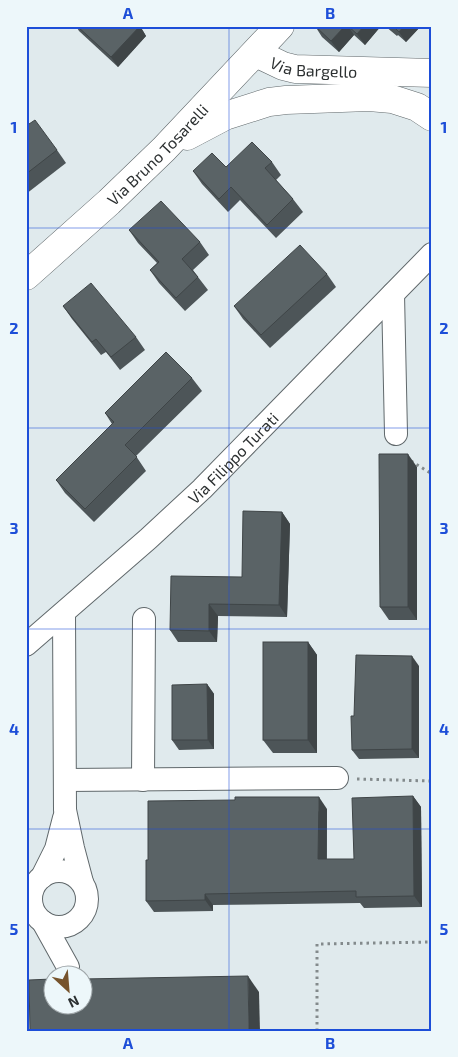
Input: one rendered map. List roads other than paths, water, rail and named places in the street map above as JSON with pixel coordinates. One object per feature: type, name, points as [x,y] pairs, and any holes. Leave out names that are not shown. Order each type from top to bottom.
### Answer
[{"type":"street","name":"Via Bruno Tosarelli","points":[[31,270],[109,202],[164,149],[280,26]]},
{"type":"street","name":"Via Bargello","points":[[256,53],[283,66],[295,69],[432,73]]},
{"type":"street","name":"Via Bargello","points":[[256,53],[258,65],[262,73],[273,89],[286,100]]},
{"type":"street","name":"Via Bargello","points":[[164,149],[224,116],[269,102],[369,97],[392,99],[417,107],[432,117]]},
{"type":"street","name":"Via Filippo Turati","points":[[26,645],[202,489],[432,254]]},
{"type":"street","points":[[393,294],[396,434]]},
{"type":"street","points":[[64,613],[65,810],[73,848],[82,882],[87,891],[88,900],[86,910],[80,918],[71,942],[68,967],[34,914],[31,901],[35,883],[56,849],[65,810]]},
{"type":"street","points":[[143,780],[144,619]]},
{"type":"street","points":[[65,780],[336,778]]},
{"type":"street","points":[[35,883],[50,872],[59,871],[68,872],[82,882]]},
{"type":"street","points":[[34,914],[58,927],[66,927],[80,918]]}]
